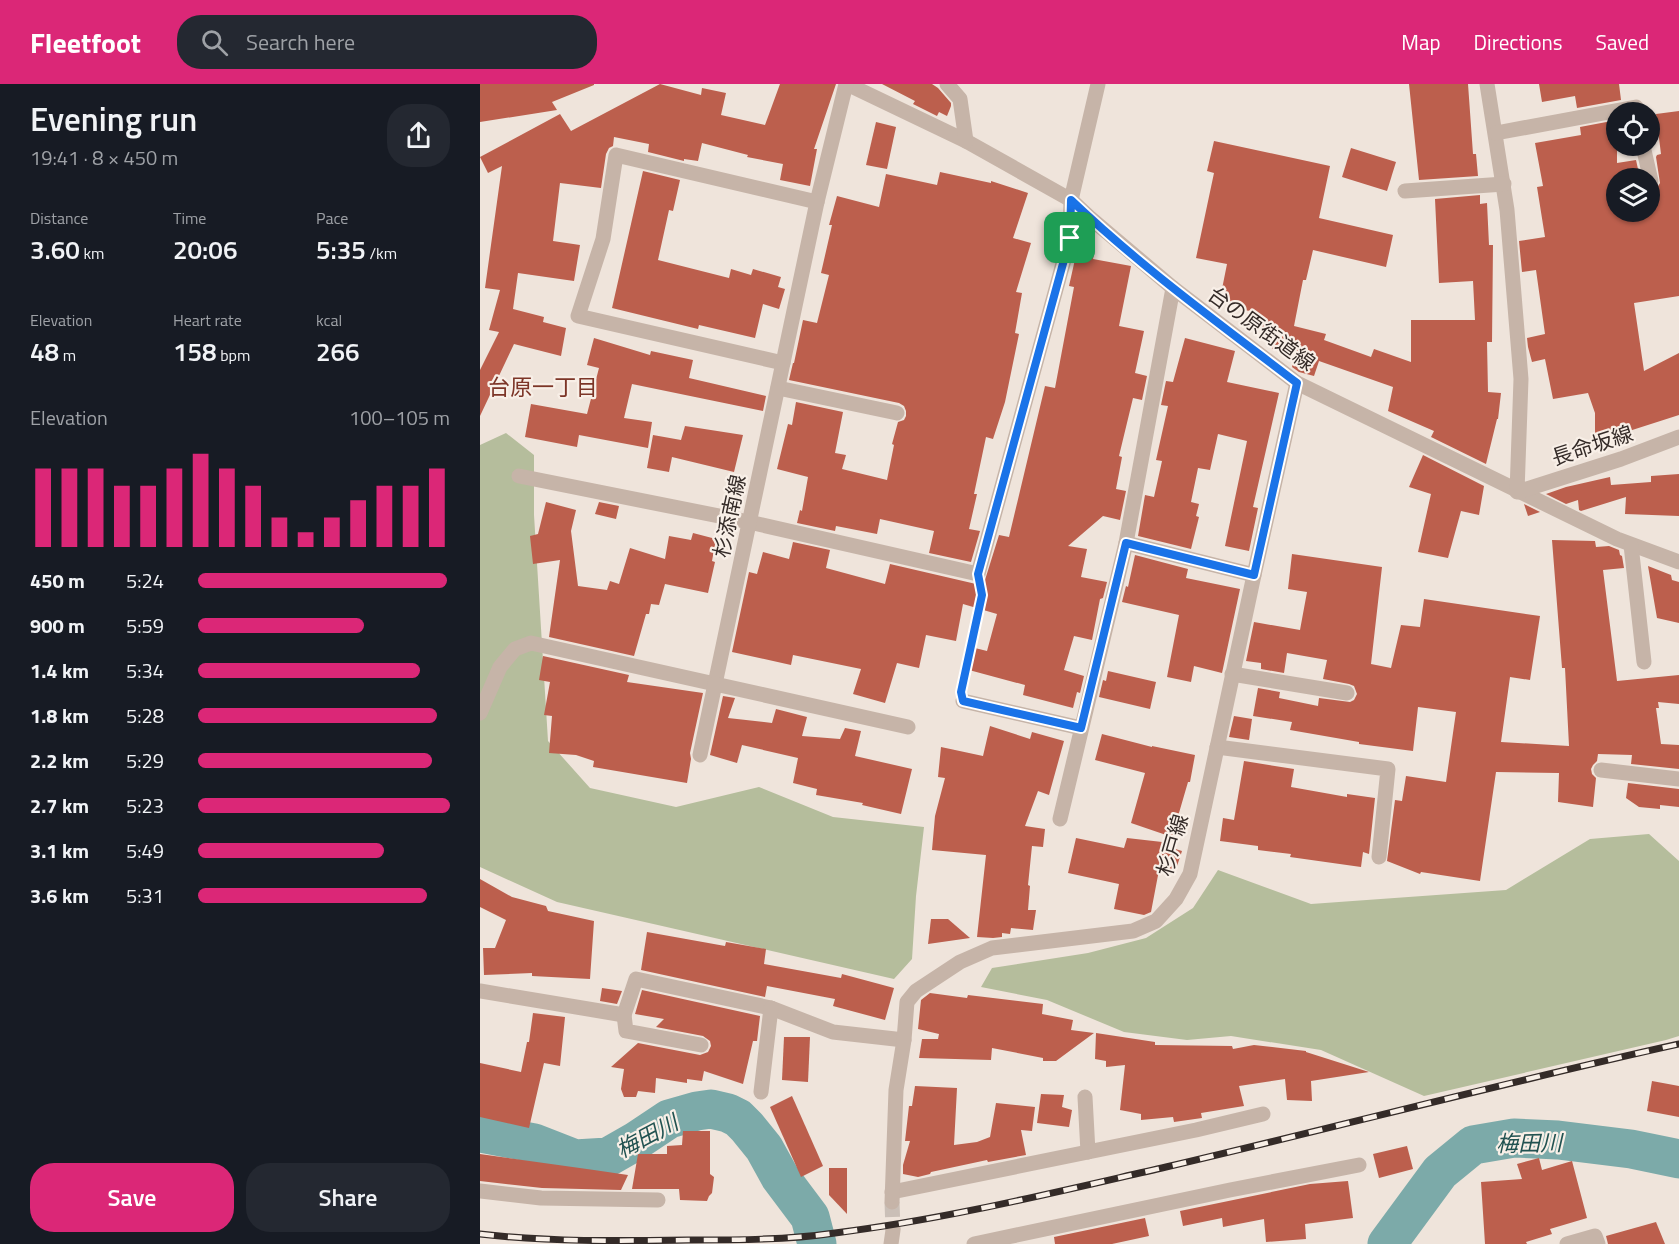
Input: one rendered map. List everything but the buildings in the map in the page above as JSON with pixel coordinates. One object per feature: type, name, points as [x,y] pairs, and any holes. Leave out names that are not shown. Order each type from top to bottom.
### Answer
[{"type":"street","name":"台の原街道線","points":[[847,84],[966,141],[1071,200],[1173,288],[1297,383],[1617,539],[1679,562]]},
{"type":"street","name":"杉添南線","points":[[700,755],[817,202],[847,84]]},
{"type":"street","points":[[947,84],[960,99],[966,141]]},
{"type":"street","points":[[519,476],[749,522],[978,574],[1070,238],[1071,200],[1098,84]]},
{"type":"street","points":[[1487,84],[1504,184],[1521,379],[1517,492]]},
{"type":"street","points":[[1496,133],[1606,113]]},
{"type":"street","points":[[783,363],[578,316],[603,239],[616,155],[817,202]]},
{"type":"street","points":[[1405,191],[1504,184]]},
{"type":"street","points":[[1060,819],[1126,543],[1173,288]]},
{"type":"street","name":"杉戸線","points":[[1088,1152],[892,1197],[896,1090],[907,1002],[916,991],[960,962],[992,948],[1133,931],[1156,921],[1176,900],[1190,874],[1297,383]]},
{"type":"street","points":[[778,387],[897,413]]},
{"type":"street","name":"長命坂線","points":[[1517,492],[1621,459],[1679,437]]},
{"type":"street","points":[[1126,543],[1254,575]]},
{"type":"street","points":[[1631,545],[1644,662]]},
{"type":"street","points":[[480,713],[500,667],[515,649],[531,643],[908,727]]},
{"type":"street","points":[[1232,674],[1347,693]]},
{"type":"street","points":[[963,701],[1081,728]]},
{"type":"street","points":[[1217,747],[1388,769],[1379,857]]},
{"type":"street","points":[[1601,770],[1679,779]]},
{"type":"street","points":[[701,1045],[626,1031],[624,1015],[636,979],[771,1008],[833,1032],[904,1040]]},
{"type":"street","points":[[480,991],[624,1015]]},
{"type":"street","points":[[761,1092],[771,1008]]},
{"type":"street","points":[[1085,1097],[1088,1152],[1263,1114]]},
{"type":"street","points":[[974,1244],[1359,1165]]},
{"type":"street","points":[[480,1191],[541,1198],[658,1200]]},
{"type":"street","points":[[1567,1244],[1595,1236],[1598,1244]]},
{"type":"path","points":[[963,701],[961,692],[982,595],[978,574]]},
{"type":"green space","points":[[506,433],[534,455],[534,515],[548,741],[590,788],[676,807],[759,787],[833,817],[924,827],[912,959],[894,979],[557,902],[480,867],[480,445]]},
{"type":"green space","points":[[1649,834],[1679,861],[1679,1036],[1424,1096],[1321,1050],[1231,1036],[1187,1040],[1124,1032],[1047,1000],[981,987],[992,968],[1088,953],[1146,938],[1193,908],[1218,870],[1311,904],[1506,890],[1590,839]]},
{"type":"waterway","name":"梅田川","points":[[480,1133],[534,1143],[575,1159],[608,1157],[669,1119],[711,1109],[728,1113],[738,1118],[764,1148],[780,1177],[810,1217],[817,1244]]},
{"type":"waterway","name":"梅田川","points":[[1387,1244],[1440,1172],[1473,1145],[1514,1138],[1558,1140],[1631,1149],[1679,1159]]},
{"type":"tunnel","points":[[892,1202],[893,1230]]},
{"type":"railway","points":[[480,1234],[584,1240],[743,1240],[799,1237],[877,1227],[960,1213],[1084,1186],[1679,1044]]},
{"type":"district","name":"台原一丁目","points":[[543,387]]},
{"type":"route","points":[[1071,200],[1173,288],[1297,383],[1254,575],[1126,543],[1081,728],[963,701],[961,692],[982,595],[978,574],[1070,238],[1071,200]]}]
